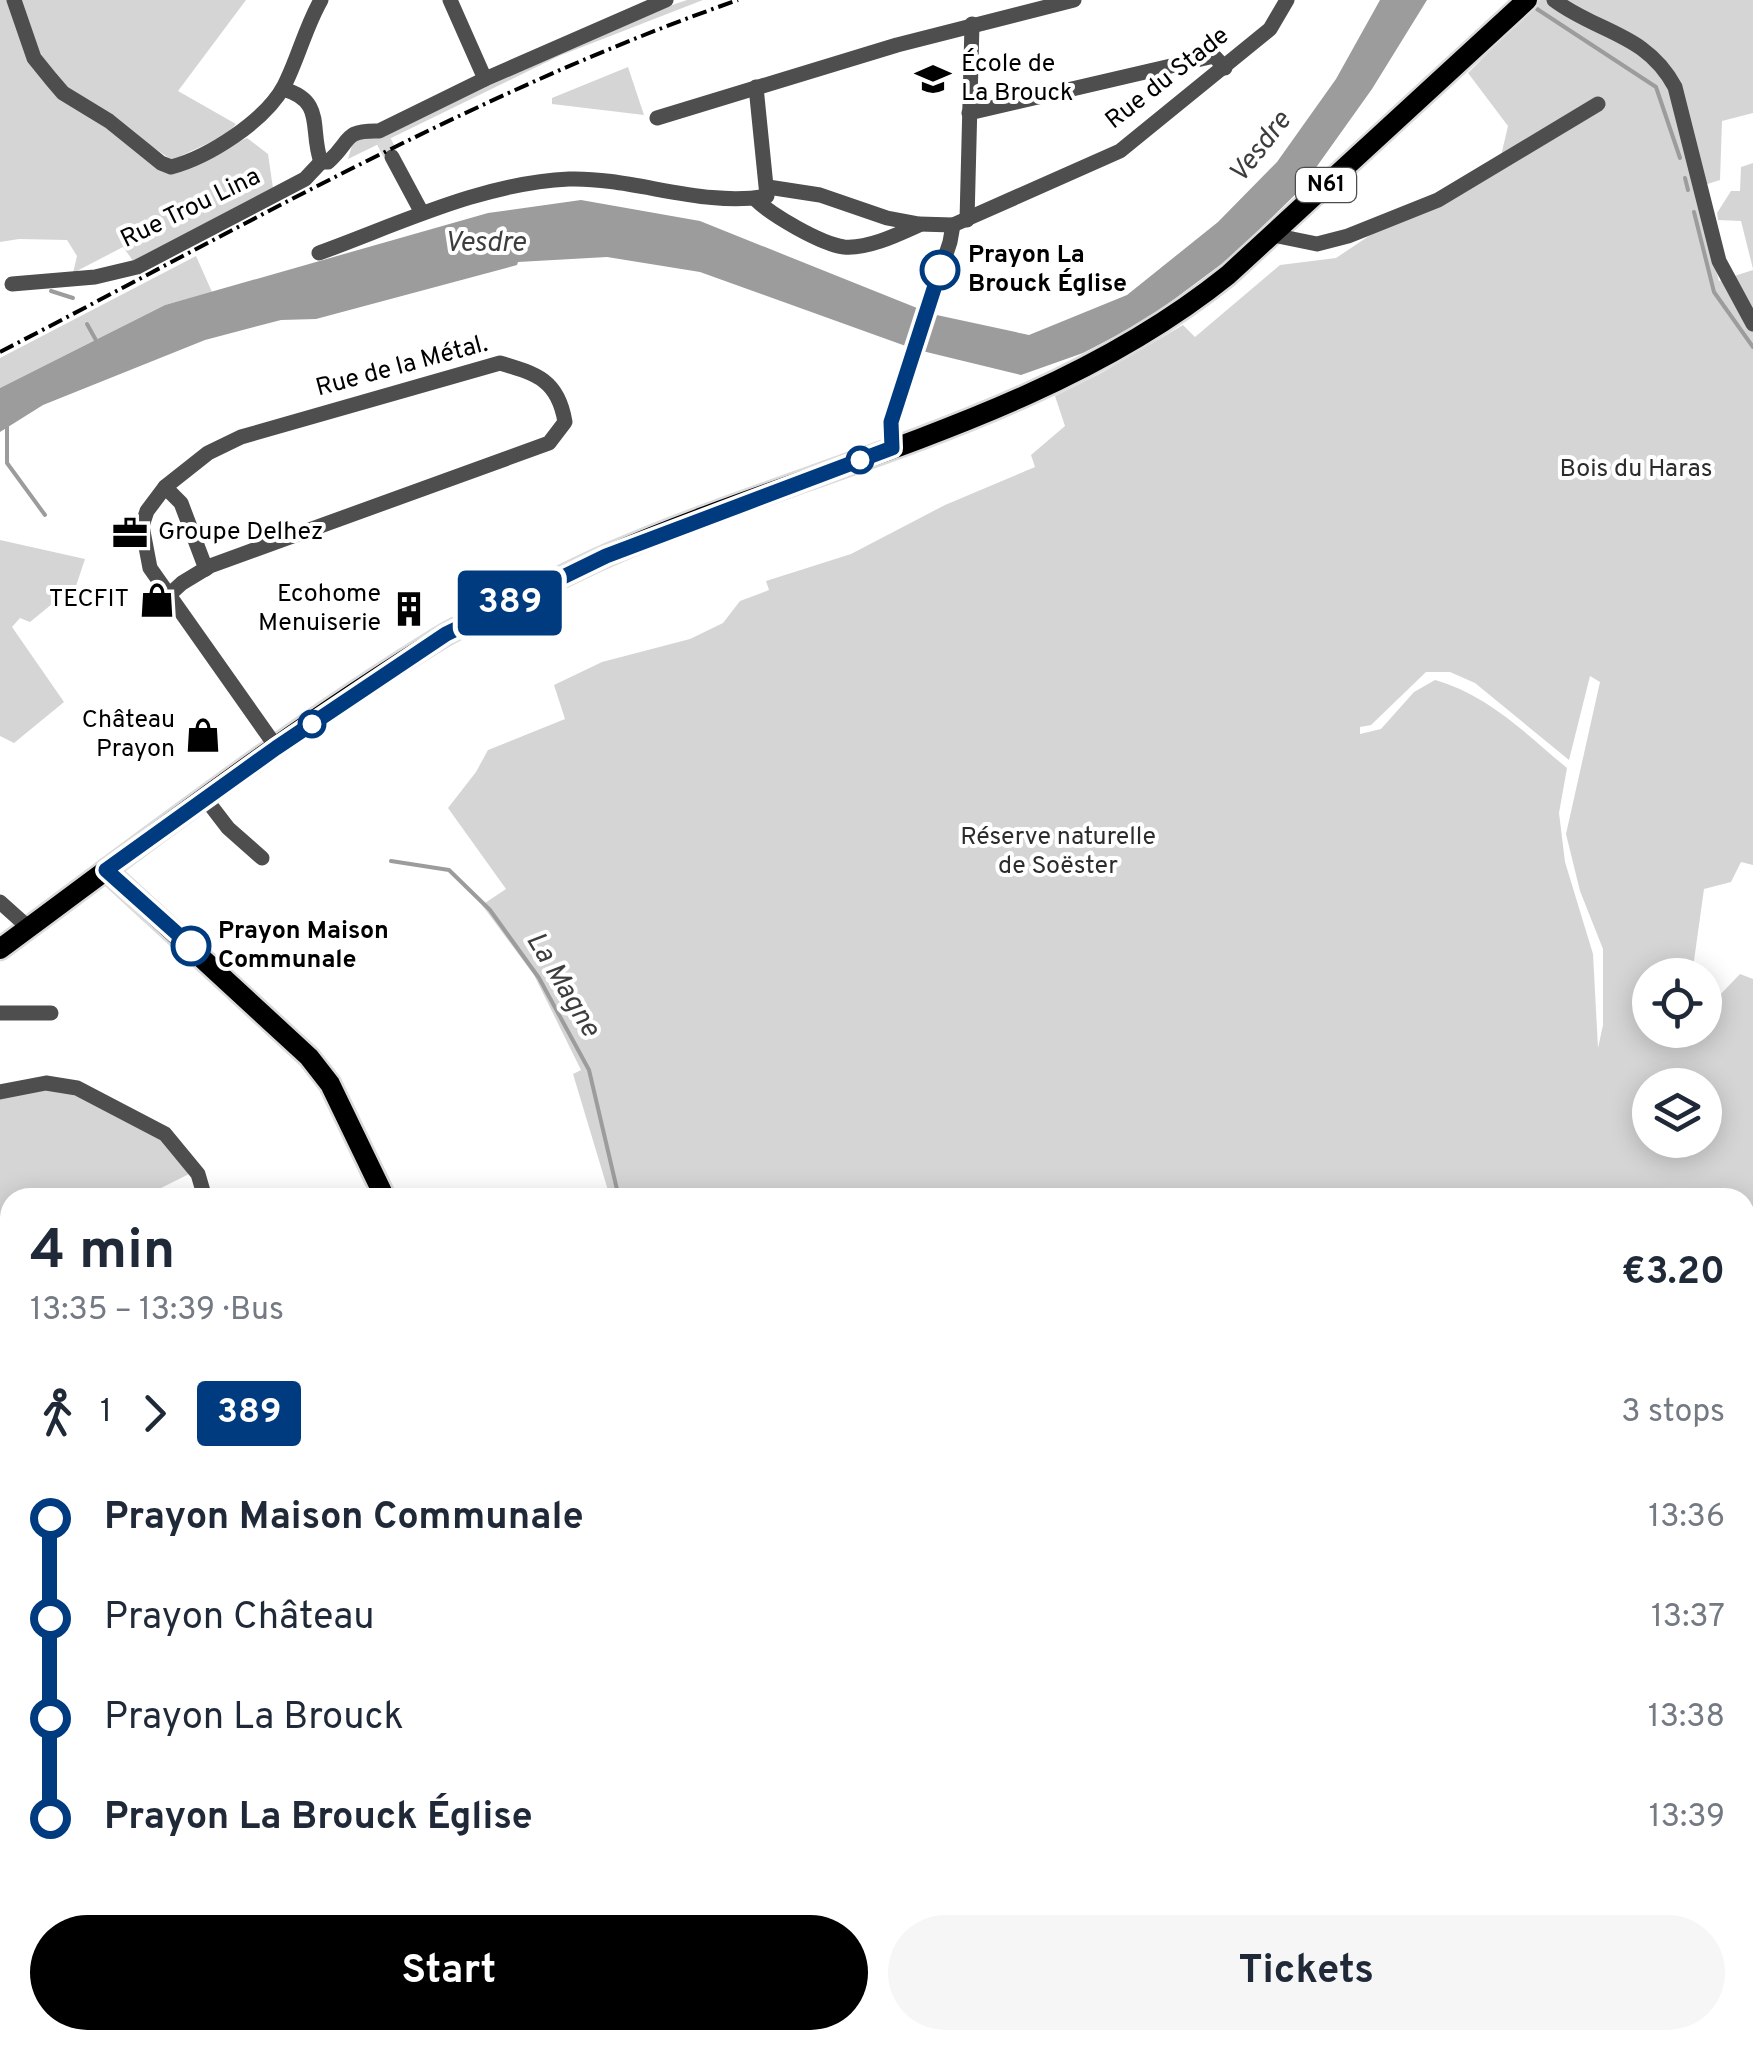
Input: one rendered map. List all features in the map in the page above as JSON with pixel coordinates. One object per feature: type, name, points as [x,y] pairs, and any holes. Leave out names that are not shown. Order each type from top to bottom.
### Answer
[{"type":"main road","name":"N61","points":[[0,949],[205,798],[446,634],[606,556],[978,415],[1077,372],[1178,314],[1273,234],[1527,0]]},
{"type":"main road","points":[[106,870],[310,1056],[330,1084],[380,1188]]},
{"type":"street","points":[[14,0],[34,58],[63,92],[171,167],[232,140],[282,89],[321,0]]},
{"type":"street","points":[[450,0],[485,79]]},
{"type":"street","name":"Rue Trou Lina","points":[[12,284],[94,277],[138,267],[305,179],[321,162],[328,162],[351,134],[361,130],[381,135],[485,79],[666,0]]},
{"type":"street","points":[[657,118],[972,24],[1074,0]]},
{"type":"street","name":"Rue du Stade","points":[[960,222],[1120,151],[1270,29],[1286,0]]},
{"type":"street","points":[[1554,0],[1625,36],[1655,56],[1665,68],[1675,87],[1719,261],[1753,324]]},
{"type":"street","points":[[892,448],[891,422],[930,298],[960,222],[972,24]]},
{"type":"street","points":[[969,113],[1214,56],[1225,68]]},
{"type":"street","points":[[319,253],[422,213],[509,188],[567,179],[613,181],[668,192],[755,199],[767,196],[756,88]]},
{"type":"street","points":[[282,89],[298,93],[308,103],[314,115],[321,162]]},
{"type":"street","points":[[1273,234],[1316,244],[1348,236],[1438,200],[1598,104]]},
{"type":"street","points":[[392,157],[422,213]]},
{"type":"street","points":[[768,188],[820,195],[887,218],[919,224],[960,222]]},
{"type":"street","points":[[755,199],[771,214],[842,247],[868,244],[919,224]]},
{"type":"street","name":"Rue de la Métal.","points":[[170,594],[206,569],[550,444],[565,422],[561,400],[538,374],[500,363],[241,437],[208,453],[164,487],[147,511],[142,526],[150,568],[276,748]]},
{"type":"street","points":[[164,487],[180,502],[206,569]]},
{"type":"street","points":[[205,798],[228,828],[262,858]]},
{"type":"street","points":[[0,902],[29,928]]},
{"type":"street","points":[[0,1012],[51,1013]]},
{"type":"street","points":[[0,1092],[46,1083],[77,1088],[165,1134],[198,1174],[202,1188]]},
{"type":"green space","points":[[0,0],[246,0],[178,91],[236,124],[226,135],[172,160],[139,138],[114,130],[166,173],[247,138],[268,154],[274,195],[139,269],[123,247],[73,273],[77,256],[67,240],[0,242]]},
{"type":"green space","points":[[687,0],[703,0],[559,56],[348,159],[353,142],[651,12]]},
{"type":"green space","points":[[1540,0],[1753,0],[1753,113],[1722,121],[1720,180],[1695,188],[1719,281],[1753,270],[1753,865],[1741,862],[1731,882],[1704,889],[1694,958],[1632,958],[1632,1048],[1722,1048],[1722,993],[1740,974],[1753,979],[1753,1188],[607,1188],[573,1074],[581,1070],[534,975],[482,905],[506,889],[448,808],[488,750],[565,719],[554,685],[602,662],[690,639],[723,623],[740,601],[769,590],[766,581],[851,554],[945,505],[1035,467],[1031,455],[1065,426],[1055,396],[1183,325],[1195,337],[1280,265],[1336,258],[1500,160],[1508,126],[1468,73]],"holes":[[[1426,672],[1450,672],[1475,683],[1569,760],[1590,676],[1600,682],[1566,834],[1580,891],[1603,949],[1603,1025],[1598,1048],[1593,954],[1565,862],[1559,813],[1567,768],[1489,705],[1435,680],[1414,692],[1381,729],[1360,734],[1360,727],[1371,725]]]},
{"type":"green space","points":[[628,67],[644,115],[552,104],[552,98]]},
{"type":"green space","points":[[1753,163],[1753,269],[1741,221],[1718,220],[1717,213],[1731,191],[1740,191],[1741,167]]},
{"type":"green space","points":[[196,256],[212,292],[165,305],[0,388],[0,358]]},
{"type":"green space","points":[[0,540],[85,559],[71,601],[63,595],[30,622],[20,618],[12,627],[64,702],[14,743],[0,736]]},
{"type":"green space","points":[[46,1089],[78,1095],[159,1137],[191,1173],[161,1188],[0,1188],[0,1098]]},
{"type":"water","name":"Vesdre","points":[[1380,0],[1427,0],[1372,89],[1300,190],[1231,257],[1145,321],[1083,353],[1021,375],[914,349],[700,272],[607,257],[518,262],[316,319],[281,320],[205,340],[43,405],[0,432],[0,388],[165,305],[488,213],[581,200],[700,221],[932,314],[1029,335],[1127,295],[1218,222],[1277,162],[1336,79]]},
{"type":"waterway","points":[[1537,9],[1656,87],[1680,158]]},
{"type":"waterway","points":[[1685,178],[1688,190]]},
{"type":"waterway","points":[[1694,212],[1714,292],[1753,347]]},
{"type":"waterway","points":[[51,291],[73,298]]},
{"type":"waterway","points":[[87,324],[97,342]]},
{"type":"waterway","name":"La Magne","points":[[7,427],[7,463],[45,515]]},
{"type":"waterway","name":"La Magne","points":[[391,861],[449,870],[490,910],[539,978],[589,1070],[617,1188]]},
{"type":"tunnel","points":[[383,140],[392,157]]},
{"type":"railway","points":[[0,352],[455,118],[548,75],[738,0]]},
{"type":"bus line","name":"389","points":[[191,946],[106,870],[276,748],[446,634],[606,556],[892,448],[891,422],[940,270]]},
{"type":"place","name":"École de La Brouck","points":[[933,79]]},
{"type":"place","name":"Prayon La Brouck Église","points":[[940,270]]},
{"type":"place","name":"Groupe Delhez","points":[[130,533]]},
{"type":"place","name":"TECFIT","points":[[157,600]]},
{"type":"place","name":"Ecohome Menuiserie","points":[[409,609]]},
{"type":"place","name":"Château Prayon","points":[[203,735]]},
{"type":"place","name":"Prayon Maison Communale","points":[[191,946]]},
{"type":"park label","name":"Bois du Haras","points":[[1636,470]]},
{"type":"park label","name":"Réserve naturelle de Soëster","points":[[1058,852]]}]
